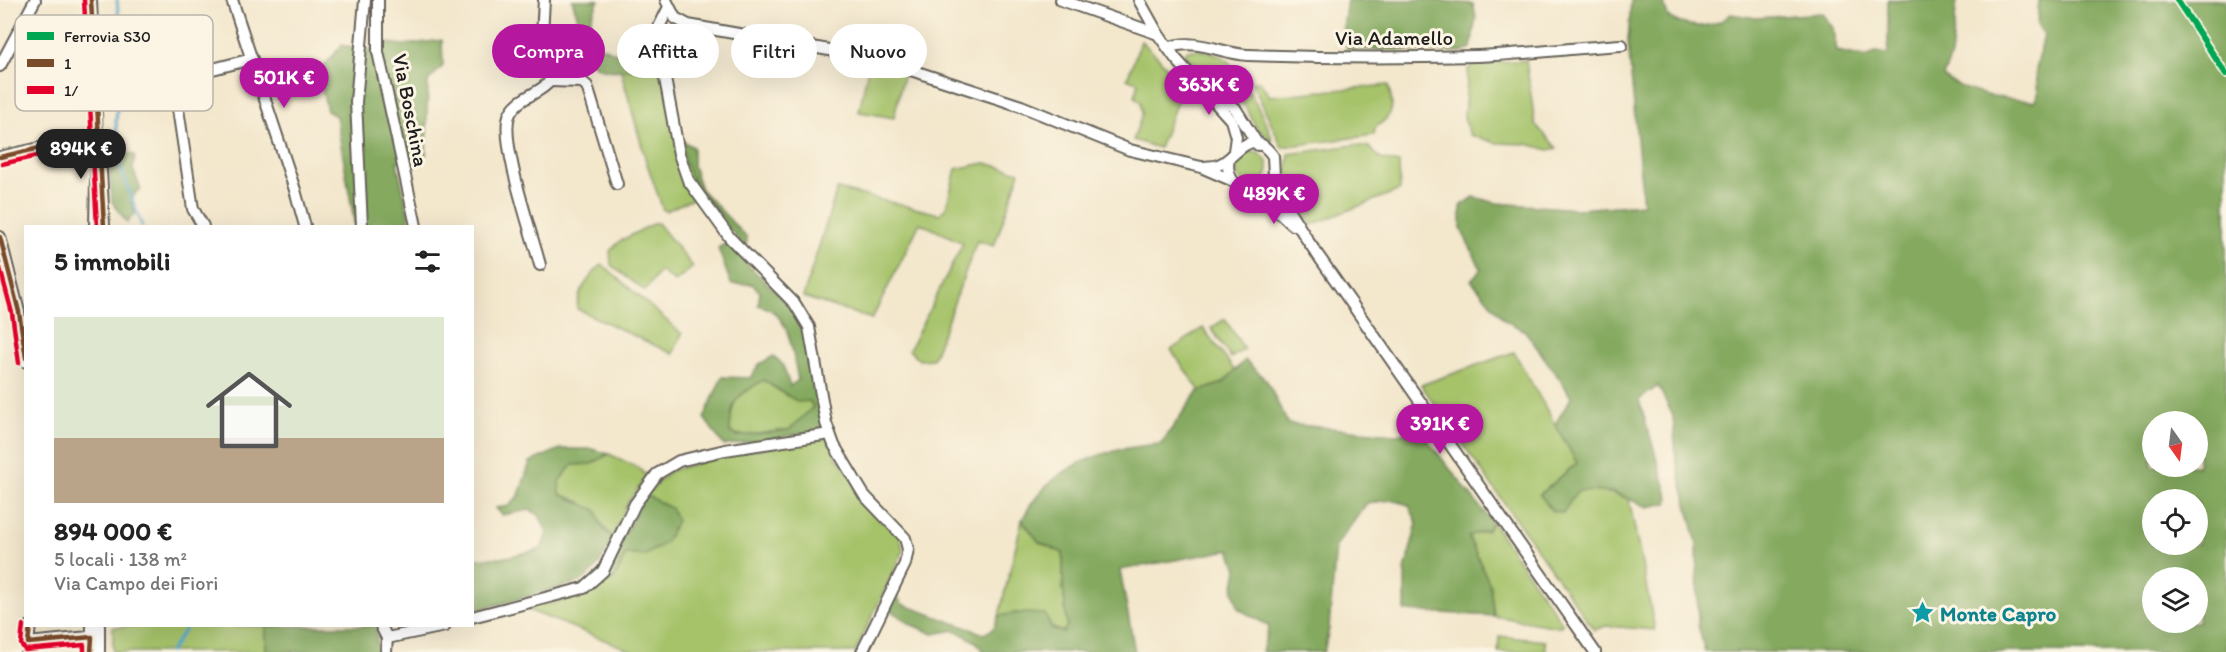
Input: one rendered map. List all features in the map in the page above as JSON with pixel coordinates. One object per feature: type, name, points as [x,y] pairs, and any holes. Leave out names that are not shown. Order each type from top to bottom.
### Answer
[{"type":"street","points":[[27,15],[35,0]]},
{"type":"street","points":[[91,0],[92,15]]},
{"type":"street","points":[[232,0],[305,225]]},
{"type":"street","points":[[362,225],[357,102],[365,0]]},
{"type":"street","name":"Via Boschina","points":[[378,0],[378,52],[416,225]]},
{"type":"street","points":[[544,0],[542,35],[550,81]]},
{"type":"street","points":[[1061,0],[1158,34]]},
{"type":"street","points":[[1140,0],[1168,48],[1231,120],[1236,137],[1228,171],[1231,180]]},
{"type":"street","points":[[667,4],[675,18],[688,25],[874,58],[1021,106],[1130,150],[1201,167],[1231,180],[1241,189],[1256,191],[1272,203],[1308,241]]},
{"type":"street","points":[[667,4],[658,27],[659,46],[679,154],[688,180],[730,238],[795,304],[809,327],[826,423],[830,434],[864,495],[899,529],[908,549],[899,577],[862,652]]},
{"type":"street","points":[[1125,24],[1141,17],[1145,12]]},
{"type":"street","points":[[0,66],[15,38]]},
{"type":"street","name":"Via Adamello","points":[[1168,48],[1176,45],[1202,45],[1238,55],[1296,57],[1478,56],[1622,45]]},
{"type":"street","points":[[213,69],[252,58]]},
{"type":"street","points":[[1195,79],[1235,108],[1258,145],[1273,156],[1274,176],[1280,196],[1308,241],[1595,652]]},
{"type":"street","points":[[550,81],[582,82],[587,86],[617,184]]},
{"type":"street","points":[[540,265],[511,155],[507,130],[509,116],[516,106],[526,97],[543,89],[550,81]]},
{"type":"street","points":[[95,225],[96,111]]},
{"type":"street","points":[[178,111],[193,209],[202,225]]},
{"type":"street","points":[[0,157],[97,135]]},
{"type":"street","points":[[97,135],[104,194],[104,225]]},
{"type":"street","points":[[1201,167],[1218,166],[1245,145],[1258,145]]},
{"type":"street","points":[[1256,191],[1267,186],[1274,176]]},
{"type":"street","points":[[0,237],[19,312],[24,348]]},
{"type":"street","points":[[474,616],[584,588],[603,571],[635,504],[657,474],[680,461],[724,450],[830,434]]},
{"type":"street","points":[[30,627],[28,648],[95,631]]},
{"type":"street","points":[[382,627],[387,638],[386,652]]},
{"type":"street","points":[[387,638],[440,627]]},
{"type":"street","points":[[91,652],[95,631]]},
{"type":"street","points":[[95,631],[99,652]]},
{"type":"green space","points":[[572,0],[599,0],[591,18],[591,24],[577,24],[577,15]]},
{"type":"green space","points":[[1347,0],[1428,0],[1473,4],[1476,17],[1471,48],[1463,52],[1347,49],[1343,28]]},
{"type":"green space","points":[[1631,0],[1663,0],[1668,17],[1692,26],[1716,23],[1731,14],[1756,18],[1822,13],[1833,28],[1837,51],[1865,57],[1876,53],[1888,54],[1888,0],[1957,0],[1951,56],[1943,76],[1975,92],[2034,101],[2038,95],[2036,69],[2044,35],[2037,24],[2039,0],[2226,0],[2226,652],[1705,652],[1698,625],[1697,544],[1676,461],[1673,416],[1658,386],[1639,400],[1669,499],[1667,503],[1648,507],[1612,492],[1577,491],[1563,513],[1552,511],[1540,495],[1577,463],[1555,424],[1571,398],[1525,331],[1504,320],[1471,280],[1481,269],[1461,229],[1461,205],[1474,197],[1497,203],[1578,209],[1643,204],[1628,42]]},
{"type":"green space","points":[[442,40],[443,66],[428,81],[426,155],[397,162],[411,225],[355,225],[336,116],[327,111],[318,73],[342,45],[363,51],[386,43],[404,45]]},
{"type":"green space","points":[[1141,41],[1183,87],[1159,148],[1133,140],[1142,115],[1141,102],[1135,97],[1138,82],[1127,79]]},
{"type":"green space","points":[[605,48],[617,53],[617,71],[605,69]]},
{"type":"green space","points":[[1188,50],[1220,55],[1228,61],[1254,100],[1272,141],[1256,127],[1245,106],[1191,61],[1184,53]]},
{"type":"green space","points":[[1526,60],[1535,124],[1557,148],[1549,150],[1527,144],[1496,143],[1470,135],[1464,117],[1468,69],[1475,64]]},
{"type":"green space","points":[[623,78],[663,78],[696,197],[666,211],[663,210],[646,161]]},
{"type":"green space","points":[[866,78],[903,78],[894,118],[859,112]]},
{"type":"green space","points":[[1259,81],[1270,96],[1388,85],[1391,110],[1386,119],[1375,128],[1374,135],[1282,147],[1252,82]]},
{"type":"green space","points":[[681,140],[693,147],[693,166],[701,189],[747,238],[746,248],[697,188],[687,168]]},
{"type":"green space","points":[[1355,145],[1369,147],[1381,159],[1399,163],[1400,190],[1311,225],[1293,200],[1287,186],[1289,154]]},
{"type":"green space","points":[[113,151],[135,155],[133,169],[141,190],[136,192],[131,202],[135,213],[127,223],[112,202],[109,161]]},
{"type":"green space","points":[[1252,152],[1263,157],[1268,168],[1263,179],[1252,184],[1241,179],[1236,168],[1241,157]]},
{"type":"green space","points":[[985,163],[1020,172],[994,246],[977,241],[933,359],[919,360],[909,350],[963,243],[920,223],[872,319],[803,297],[837,189],[939,214],[946,208],[956,169]]},
{"type":"green space","points":[[658,223],[693,267],[675,282],[660,271],[645,291],[611,265],[610,251],[620,241]]},
{"type":"green space","points":[[728,242],[800,318],[805,328],[826,430],[724,446],[704,418],[722,377],[750,378],[759,364],[774,356],[783,365],[790,386],[798,380],[784,324],[769,309],[758,305],[760,292],[752,284],[731,284],[718,248]],"holes":[[[763,380],[798,402],[810,401],[813,407],[789,430],[738,436],[730,432],[732,412],[737,400]]]},
{"type":"green space","points":[[602,264],[682,334],[673,354],[577,309],[582,290]]},
{"type":"green space","points":[[1225,319],[1244,349],[1231,358],[1211,328]]},
{"type":"green space","points":[[1203,328],[1235,371],[1223,383],[1200,391],[1171,350]]},
{"type":"green space","points":[[1514,352],[1577,463],[1540,494],[1596,491],[1629,499],[1655,630],[1606,626],[1594,630],[1421,385]]},
{"type":"green space","points":[[1245,360],[1267,381],[1288,424],[1393,434],[1421,432],[1492,522],[1488,530],[1468,536],[1490,585],[1494,616],[1405,611],[1405,570],[1417,523],[1409,505],[1392,500],[1367,503],[1336,546],[1329,629],[1324,652],[1262,652],[1269,626],[1239,609],[1233,591],[1237,569],[1230,550],[1120,570],[1135,652],[984,652],[976,642],[955,630],[933,634],[912,625],[890,610],[896,595],[902,604],[984,634],[993,629],[999,616],[1016,613],[1045,614],[1053,630],[1063,632],[1067,626],[1063,553],[1039,542],[1022,520],[1033,501],[1047,485],[1080,463],[1119,450],[1161,444],[1197,392],[1223,383]]},
{"type":"green space","points":[[763,380],[787,396],[810,401],[813,408],[789,430],[752,435],[730,432],[732,411],[737,399]]},
{"type":"green space","points":[[828,437],[836,457],[900,533],[903,552],[855,652],[635,652],[523,608],[559,602],[614,580],[626,554],[644,555],[646,495],[670,471],[721,456]]},
{"type":"green space","points":[[560,449],[592,449],[609,454],[591,464],[572,465],[559,481],[560,494],[596,510],[603,529],[613,537],[596,568],[580,582],[474,611],[474,559],[507,557],[541,549],[547,533],[539,515],[530,510],[502,515],[496,508],[509,506],[519,495],[530,462]]},
{"type":"green space","points":[[609,454],[639,468],[647,477],[628,502],[613,537],[581,502],[560,494],[559,481],[572,465],[591,464]]},
{"type":"green space","points":[[646,495],[671,508],[677,521],[665,543],[644,556],[626,554],[614,580],[600,585],[633,517]]},
{"type":"green space","points":[[1022,520],[1039,542],[1063,553],[1067,626],[1063,632],[1016,613],[999,616]]},
{"type":"green space","points":[[1492,522],[1563,624],[1558,627],[1494,616],[1490,585],[1468,535],[1488,530]]},
{"type":"green space","points":[[113,627],[266,627],[266,652],[113,652]]},
{"type":"green space","points":[[266,627],[376,627],[378,652],[266,652]]},
{"type":"green space","points":[[1499,636],[1545,641],[1546,652],[1498,652]]},
{"type":"waterway","points":[[117,0],[118,15]]},
{"type":"waterway","points":[[117,111],[118,160],[142,225]]},
{"type":"waterway","points":[[170,652],[186,627]]},
{"type":"rail line","name":"S30","points":[[2177,0],[2226,74]]},
{"type":"transit line","name":"1/","points":[[84,0],[85,15]]},
{"type":"transit line","name":"1","points":[[91,0],[92,15]]},
{"type":"transit line","name":"1/","points":[[90,111],[97,225]]},
{"type":"transit line","name":"1","points":[[97,111],[104,225]]},
{"type":"transit line","name":"1","points":[[0,157],[97,135]]},
{"type":"transit line","name":"1/","points":[[2,164],[99,142]]},
{"type":"transit line","name":"1","points":[[0,237],[19,312],[24,345]]},
{"type":"transit line","name":"1/","points":[[0,268],[12,313],[19,363]]},
{"type":"transit line","name":"1/","points":[[23,625],[21,644],[25,650],[84,645],[84,652]]},
{"type":"transit line","name":"1","points":[[30,627],[28,643],[92,637],[91,652]]},
{"type":"place","name":"Monte Capro","points":[[1922,613]]}]
